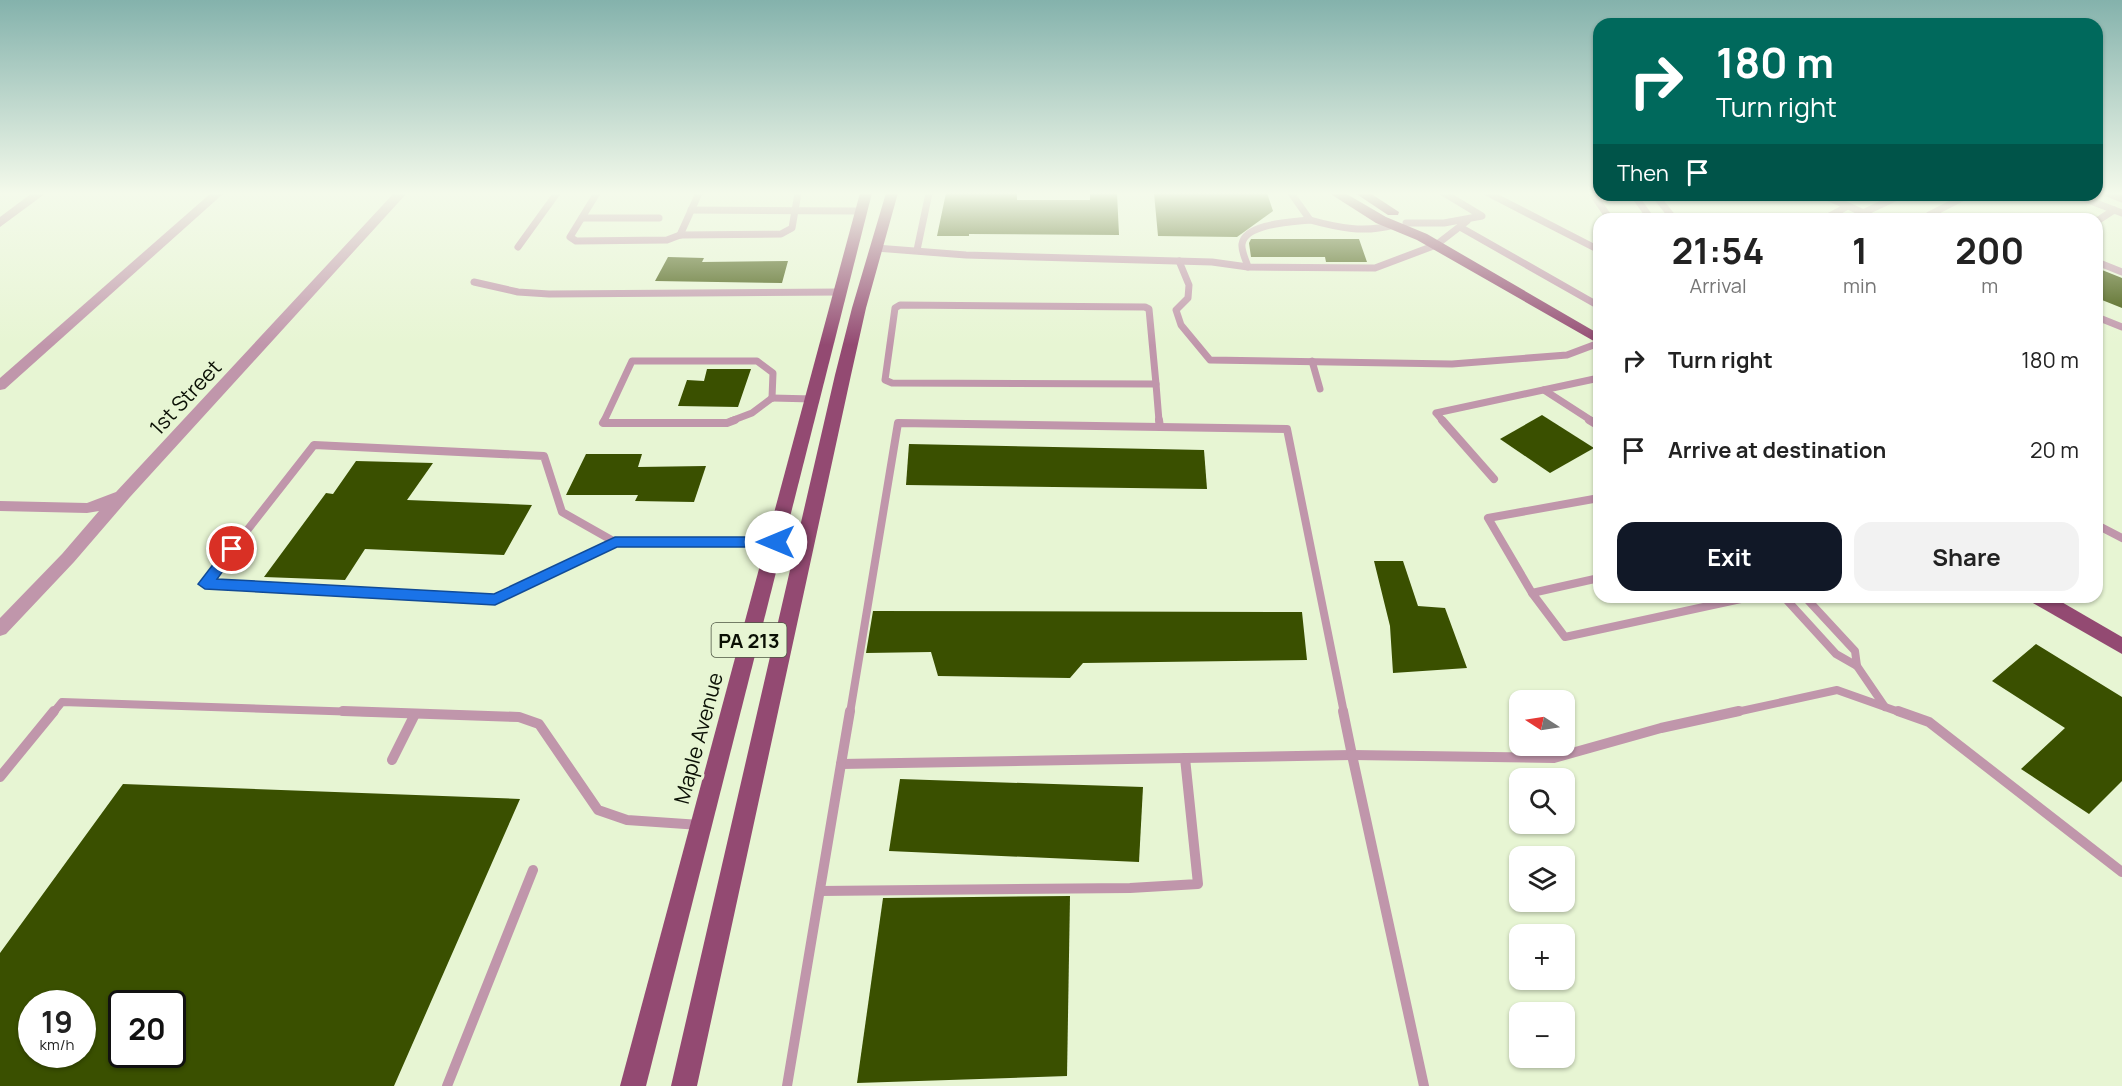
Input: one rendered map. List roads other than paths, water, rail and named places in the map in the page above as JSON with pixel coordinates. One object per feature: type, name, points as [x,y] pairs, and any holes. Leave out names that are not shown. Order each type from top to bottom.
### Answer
[{"type":"main road","name":"Maple Avenue","points":[[633,1086],[853,244]]},
{"type":"main road","name":"PA 213","points":[[684,1086],[843,375],[877,244]]},
{"type":"main road","points":[[1436,245],[1593,338]]},
{"type":"main road","points":[[2048,603],[2122,646]]},
{"type":"street","points":[[0,386],[161,244]]},
{"type":"street","name":"1st Street","points":[[0,629],[68,558],[124,493],[354,244]]},
{"type":"street","points":[[0,506],[87,508],[98,506],[124,493]]},
{"type":"lane","points":[[518,247],[520,244]]},
{"type":"lane","points":[[917,250],[918,244]]},
{"type":"lane","points":[[1242,244],[1248,267]]},
{"type":"lane","points":[[1489,244],[1593,303]]},
{"type":"lane","points":[[876,248],[966,255],[1179,261],[1248,267],[1375,268],[1436,245]]},
{"type":"lane","points":[[1179,261],[1189,285],[1188,298],[1176,310],[1181,325],[1210,360],[1472,363],[1567,355],[1593,344]]},
{"type":"lane","points":[[2103,264],[2122,272]]},
{"type":"lane","points":[[474,282],[518,292],[549,294],[840,292]]},
{"type":"lane","points":[[1156,384],[892,383],[885,380],[895,308],[900,305],[1145,307],[1149,309],[1156,384],[1160,427]]},
{"type":"lane","points":[[2103,319],[2122,327]]},
{"type":"lane","points":[[772,398],[773,373],[757,361],[632,361],[603,423],[727,423],[752,413],[772,398],[813,399]]},
{"type":"lane","points":[[1312,361],[1320,389]]},
{"type":"lane","points":[[1494,479],[1436,414],[1544,390],[1593,383]]},
{"type":"lane","points":[[1544,390],[1593,422]]},
{"type":"lane","points":[[787,1086],[898,423],[1287,429],[1352,755],[1424,1086]]},
{"type":"lane","points":[[615,542],[562,513],[544,456],[314,445],[205,584],[495,600],[615,542],[776,542]]},
{"type":"lane","points":[[1593,499],[1488,518],[1532,593],[1565,637],[1722,603]]},
{"type":"lane","points":[[2103,528],[2122,538]]},
{"type":"lane","points":[[1532,593],[1593,580]]},
{"type":"lane","points":[[1789,603],[1836,654],[1857,666],[1885,707]]},
{"type":"lane","points":[[1811,603],[1855,651],[1857,666]]},
{"type":"lane","points":[[841,764],[1352,755],[1554,758],[1661,728],[1837,690],[1929,722],[2122,872]]},
{"type":"lane","points":[[0,777],[62,702],[519,717],[539,724],[598,810],[627,820],[700,825]]},
{"type":"lane","points":[[392,760],[415,714]]},
{"type":"lane","points":[[820,891],[1130,888],[1198,884],[1185,758]]},
{"type":"lane","points":[[447,1086],[533,870]]}]
